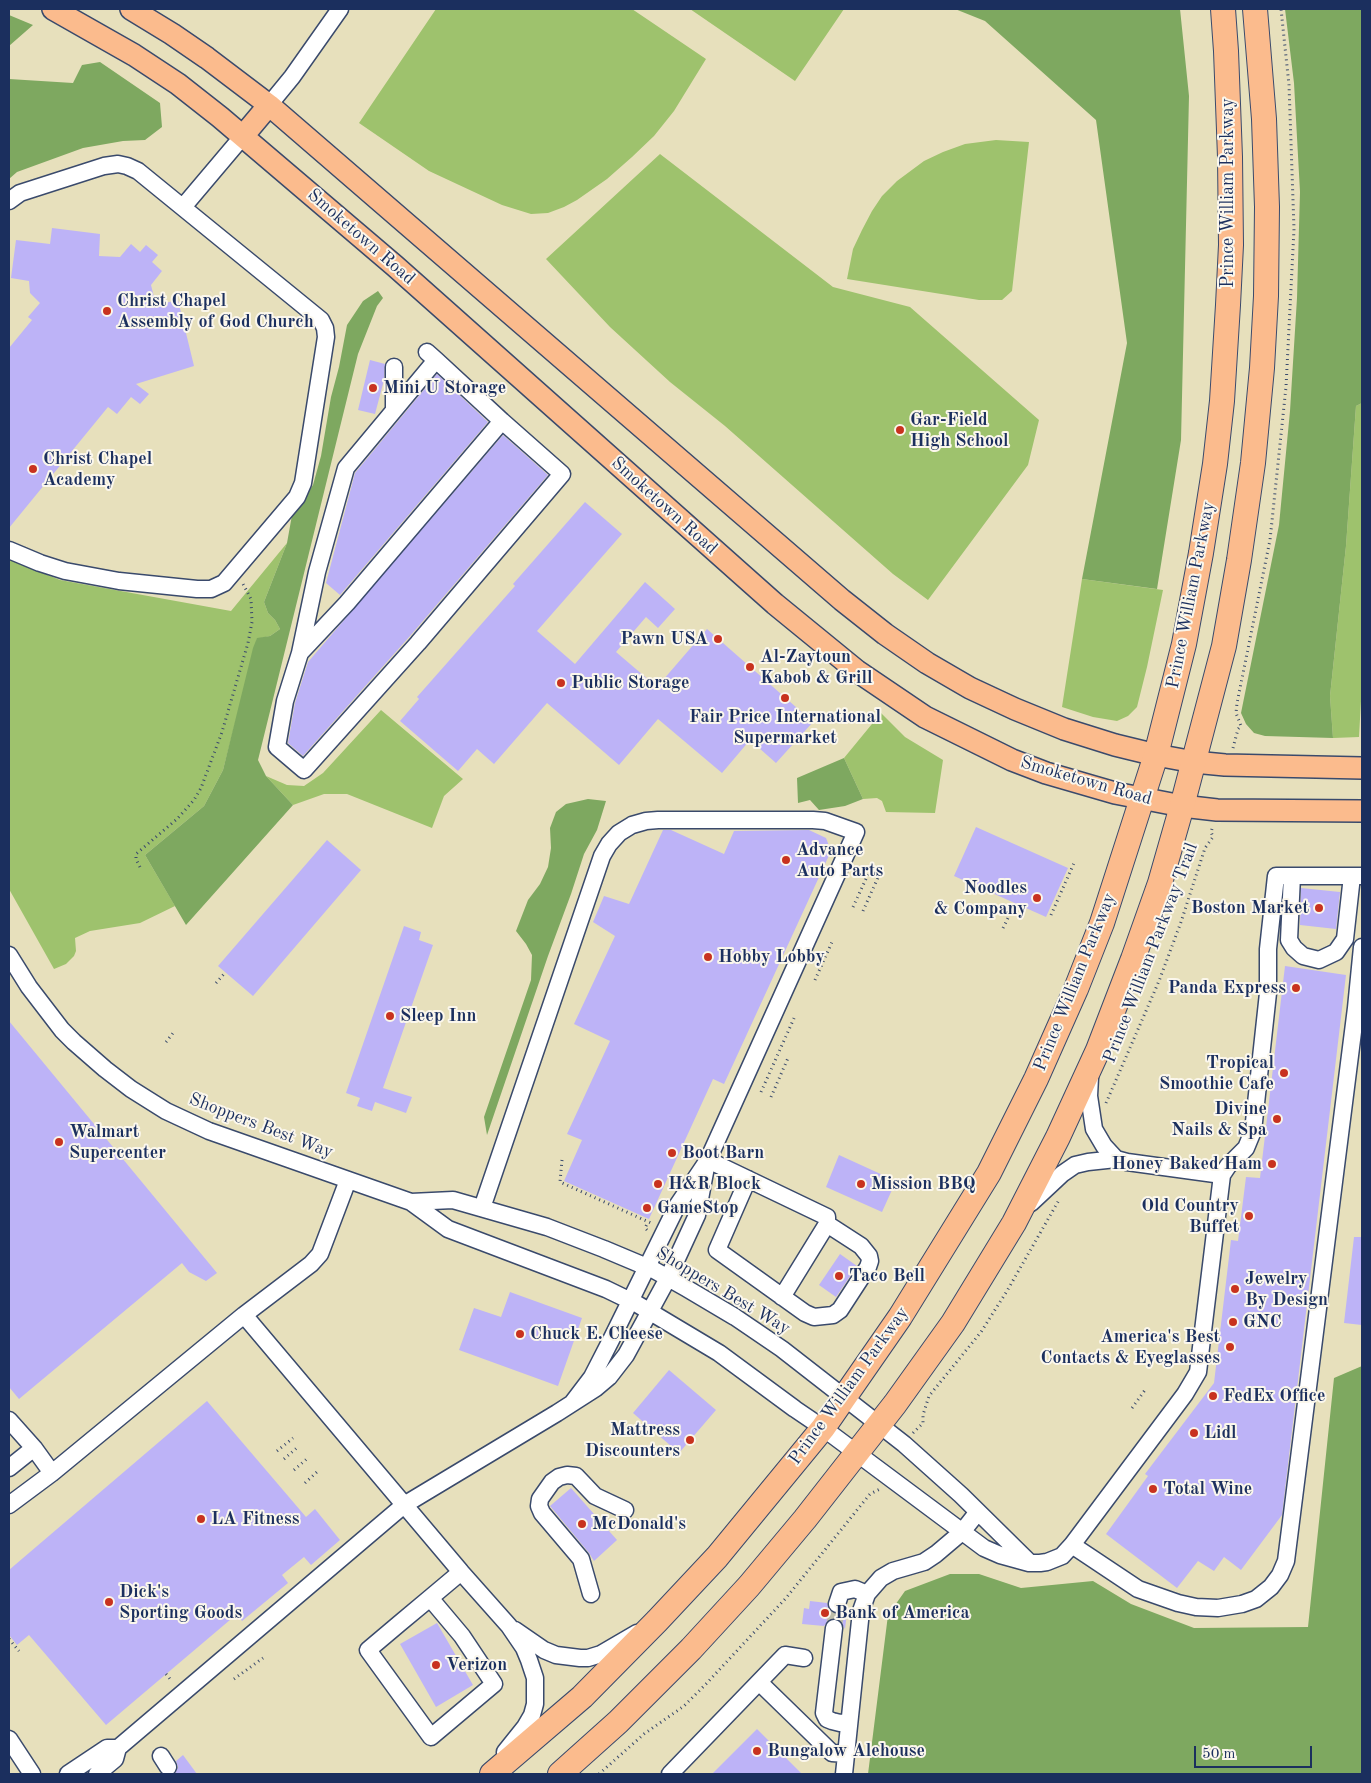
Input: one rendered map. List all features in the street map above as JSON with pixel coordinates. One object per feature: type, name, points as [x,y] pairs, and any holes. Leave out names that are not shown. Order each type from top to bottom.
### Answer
[{"type":"highway","name":"Prince William Parkway","points":[[492,1774],[582,1698],[657,1621],[717,1556],[824,1428],[900,1317],[989,1173],[1028,1096],[1076,989],[1102,923],[1156,755],[1184,644],[1202,553],[1222,401],[1231,245],[1230,157],[1223,9]]},
{"type":"highway","name":"Prince William Parkway","points":[[560,1774],[618,1722],[691,1649],[749,1586],[857,1453],[953,1323],[1018,1215],[1058,1137],[1090,1067],[1133,959],[1160,883],[1224,646],[1253,463],[1262,368],[1266,296],[1267,207],[1264,109],[1255,9]]},
{"type":"main road","name":"Smoketown Road","points":[[52,9],[134,55],[178,84],[243,136],[402,272],[767,597],[857,671],[925,717],[1012,760],[1046,773],[1143,799],[1217,810],[1362,811]]},
{"type":"main road","points":[[131,9],[186,44],[269,105],[842,600],[885,634],[936,668],[970,688],[1064,729],[1115,745],[1156,755],[1194,762],[1228,765],[1362,768]]},
{"type":"main road","points":[[243,136],[269,105]]},
{"type":"street","points":[[269,105],[292,77],[340,9]]},
{"type":"street","points":[[182,207],[243,136]]},
{"type":"street","points":[[9,201],[20,193],[104,166],[118,164],[127,166],[138,171],[321,320],[325,328],[326,337],[303,483],[297,497],[224,583],[211,589],[197,589],[118,581],[65,571],[9,550]]},
{"type":"street","points":[[431,356],[562,474],[418,643],[304,770],[277,747],[285,701],[300,654],[317,572],[346,468],[394,409],[431,356]]},
{"type":"street","points":[[394,367],[394,409]]},
{"type":"street","points":[[300,654],[347,603],[502,421]]},
{"type":"street","points":[[482,1208],[602,856],[609,844],[619,833],[632,825],[658,820],[813,820],[826,821],[856,832],[708,1160],[677,1206],[592,1376],[573,1402]]},
{"type":"street","points":[[1029,1562],[1040,1563],[1055,1559],[1062,1556],[1072,1545],[1114,1492],[1197,1376],[1200,1367],[1222,1175],[1246,1148],[1252,1135],[1268,992],[1268,949],[1276,876],[1292,876],[1357,876],[1345,939],[1336,952],[1319,960],[1303,956],[1288,940],[1292,876]]},
{"type":"street","points":[[1072,1545],[1138,1589],[1178,1603],[1196,1607],[1218,1608],[1242,1604],[1256,1598],[1271,1587],[1280,1575],[1286,1561],[1356,1008],[1362,947]]},
{"type":"street","name":"Shoppers Best Way","points":[[9,956],[29,987],[62,1030],[105,1069],[131,1089],[166,1111],[194,1126],[412,1202],[448,1229],[606,1289],[631,1301],[719,1354],[824,1428],[991,1552],[1029,1562]]},
{"type":"street","points":[[1090,1067],[1089,1096],[1094,1129],[1104,1146],[1116,1159]]},
{"type":"street","points":[[1018,1215],[1053,1181],[1068,1169],[1081,1163],[1116,1159],[1222,1175]]},
{"type":"street","points":[[708,1160],[827,1218],[827,1224],[782,1296]]},
{"type":"street","points":[[97,1774],[115,1759],[118,1748],[404,1506],[596,1388],[615,1371],[626,1355],[668,1278],[696,1215],[708,1160]]},
{"type":"street","points":[[748,1179],[717,1250],[814,1317],[833,1315],[840,1310],[870,1261],[866,1250],[827,1224]]},
{"type":"street","points":[[9,1505],[52,1473],[244,1315],[298,1275],[320,1254],[348,1180]]},
{"type":"street","name":"Shoppers Best Way","points":[[412,1202],[453,1200],[547,1227],[647,1267],[668,1278],[743,1322],[782,1349],[845,1398],[908,1448],[1029,1562]]},
{"type":"street","points":[[244,1315],[404,1506],[509,1626],[529,1660],[535,1678],[532,1715],[525,1727],[486,1774]]},
{"type":"street","points":[[9,1420],[34,1448],[52,1473]]},
{"type":"street","points":[[9,1468],[34,1448]]},
{"type":"street","points":[[592,1594],[581,1559],[542,1514],[539,1506],[540,1499],[552,1482],[559,1477],[567,1475],[576,1476],[595,1496],[625,1510]]},
{"type":"street","points":[[844,1774],[861,1611],[867,1594],[881,1578],[893,1571],[924,1562],[936,1554],[962,1532],[977,1513]]},
{"type":"street","points":[[430,1598],[462,1636],[494,1684],[431,1737],[368,1650],[430,1598],[461,1572]]},
{"type":"street","points":[[837,1604],[841,1592],[855,1589],[867,1594]]},
{"type":"street","points":[[509,1626],[544,1650],[556,1655],[588,1658],[601,1654],[657,1621]]},
{"type":"street","points":[[834,1628],[824,1713],[827,1719],[832,1721],[849,1722]]},
{"type":"street","points":[[670,1774],[784,1655],[804,1658]]},
{"type":"street","points":[[759,1682],[832,1753],[846,1754]]},
{"type":"street","points":[[9,1739],[32,1774]]},
{"type":"street","points":[[68,1774],[107,1748],[118,1748]]},
{"type":"path","points":[[140,867],[136,854],[186,811],[194,800],[201,788],[222,732],[248,643],[252,622],[251,599],[244,584],[233,573]]},
{"type":"path","name":"Prince William Parkway Trail","points":[[1103,1107],[1159,982],[1205,848],[1213,836],[1211,832]]},
{"type":"path","points":[[1051,915],[1074,863]]},
{"type":"path","points":[[853,907],[871,868]]},
{"type":"path","points":[[863,911],[880,873]]},
{"type":"path","points":[[1003,928],[1012,910]]},
{"type":"path","points":[[815,980],[832,942]]},
{"type":"path","points":[[216,983],[224,974]]},
{"type":"path","points":[[761,1092],[795,1016]]},
{"type":"path","points":[[166,1042],[173,1033]]},
{"type":"path","points":[[771,1097],[788,1058]]},
{"type":"path","points":[[562,1160],[560,1182],[649,1222],[645,1228],[647,1230]]},
{"type":"path","points":[[919,1425],[923,1423],[923,1415],[929,1396],[981,1332],[1007,1291],[1059,1199]]},
{"type":"path","points":[[1132,1408],[1145,1390]]},
{"type":"path","points":[[277,1451],[293,1438]]},
{"type":"path","points":[[284,1458],[299,1446]]},
{"type":"path","points":[[294,1470],[309,1458]]},
{"type":"path","points":[[305,1483],[319,1470]]},
{"type":"path","points":[[599,1774],[648,1730],[684,1706],[706,1684],[786,1598],[870,1494],[875,1490],[883,1489],[884,1486]]},
{"type":"path","points":[[9,1639],[19,1651]]},
{"type":"path","points":[[234,1679],[263,1658]]},
{"type":"path","points":[[166,1674],[170,1679]]},
{"type":"green space","points":[[436,9],[632,9],[706,59],[674,111],[654,136],[632,157],[607,179],[577,200],[548,213],[531,214],[502,205],[429,171],[359,123]]},
{"type":"green space","points":[[690,9],[844,9],[795,81]]},
{"type":"green space","points":[[955,9],[1180,9],[1189,96],[1181,440],[1157,589],[1082,579],[1127,343],[1096,120],[985,21]]},
{"type":"green space","points":[[1285,9],[1362,9],[1362,403],[1356,406],[1346,546],[1330,696],[1333,738],[1265,736],[1254,733],[1246,724],[1241,713],[1279,525],[1290,411],[1297,298],[1300,192],[1294,83]]},
{"type":"green space","points":[[9,15],[33,25],[9,46]]},
{"type":"green space","points":[[100,62],[160,103],[162,127],[145,140],[123,141],[83,148],[17,172],[9,179],[9,79],[73,83],[82,65]]},
{"type":"green space","points":[[996,140],[1029,142],[1012,291],[1002,300],[979,300],[847,279],[853,249],[862,230],[882,196],[897,181],[924,161],[943,152],[965,144]]},
{"type":"green space","points":[[660,154],[833,287],[910,307],[1039,420],[1028,465],[928,600],[893,574],[725,426],[670,382],[610,327],[546,259]]},
{"type":"green space","points":[[378,291],[383,298],[377,306],[358,354],[258,760],[266,776],[293,805],[186,925],[145,855],[204,806],[223,770],[257,638],[270,636],[280,629],[268,613],[264,602],[287,543],[292,515],[313,485],[321,456],[331,397],[347,325],[363,301]]},
{"type":"green space","points":[[1362,403],[1362,683],[1359,737],[1333,738],[1330,696],[1346,546],[1356,406]]},
{"type":"green space","points":[[287,543],[264,602],[268,613],[280,629],[270,636],[257,639],[223,770],[204,806],[145,855],[175,906],[140,923],[90,931],[75,938],[76,951],[74,956],[66,964],[54,969],[9,889],[9,559],[60,580],[231,611]]},
{"type":"green space","points":[[1082,579],[1163,590],[1137,707],[1128,716],[1117,721],[1093,717],[1062,707]]},
{"type":"green space","points":[[381,710],[463,779],[444,796],[432,828],[347,794],[324,794],[293,805],[266,776],[287,785],[304,786],[323,773]]},
{"type":"green space","points":[[881,713],[905,737],[943,760],[935,813],[886,812],[882,801],[877,798],[863,799],[844,758]]},
{"type":"green space","points":[[844,758],[863,799],[845,806],[819,810],[810,800],[798,803],[797,778]]},
{"type":"green space","points":[[588,799],[606,801],[597,830],[584,854],[487,1135],[484,1117],[531,980],[532,955],[516,931],[528,900],[540,884],[548,867],[551,848],[550,828],[556,812],[566,804]]},
{"type":"green space","points":[[1362,1366],[1362,1774],[868,1774],[888,1615],[905,1591],[950,1574],[979,1574],[1021,1588],[1093,1581],[1131,1604],[1194,1628],[1308,1627],[1334,1378]]},
{"type":"building","points":[[52,228],[100,234],[99,256],[120,257],[131,244],[140,252],[146,245],[158,255],[152,262],[162,271],[151,285],[156,305],[178,300],[194,366],[136,384],[149,394],[140,404],[131,397],[117,414],[108,407],[9,528],[9,348],[32,320],[28,317],[40,303],[30,293],[29,281],[11,278],[16,240],[50,244]]},
{"type":"building","name":"Mini U Storage","points":[[370,360],[385,364],[384,380],[375,414],[358,410]]},
{"type":"building","points":[[437,374],[488,422],[340,595],[326,583],[355,473]]},
{"type":"building","points":[[503,435],[548,475],[410,636],[303,756],[288,743],[295,703],[308,662]]},
{"type":"building","points":[[585,502],[622,534],[537,631],[575,664],[645,582],[675,609],[658,628],[646,617],[616,652],[657,687],[707,629],[813,722],[776,763],[750,740],[722,773],[658,719],[619,765],[547,703],[494,764],[477,749],[458,771],[400,721],[419,699],[417,697],[515,586],[513,584]]},
{"type":"building","points":[[976,827],[1068,868],[1046,917],[954,876]]},
{"type":"building","points":[[663,830],[671,830],[724,854],[734,831],[809,830],[826,838],[831,851],[724,1084],[713,1079],[649,1219],[564,1181],[582,1140],[567,1134],[610,1041],[574,1024],[615,936],[593,922],[604,896],[629,904]]},
{"type":"building","points":[[327,840],[361,870],[253,996],[218,966]]},
{"type":"building","name":"Boston Market","points":[[1301,888],[1340,892],[1336,929],[1300,925]]},
{"type":"building","name":"Sleep Inn","points":[[404,926],[421,932],[419,940],[433,945],[383,1088],[412,1097],[406,1113],[375,1102],[372,1111],[357,1106],[360,1098],[346,1093]]},
{"type":"building","points":[[1285,966],[1346,975],[1282,1515],[1241,1570],[1224,1557],[1214,1571],[1198,1561],[1177,1588],[1106,1534],[1148,1476],[1145,1474],[1214,1383],[1231,1240],[1238,1241],[1246,1177],[1260,1178]]},
{"type":"building","name":"Walmart Supercenter","points":[[9,1021],[217,1273],[206,1281],[189,1272],[182,1263],[19,1399],[9,1387]]},
{"type":"building","name":"Mission BBQ","points":[[839,1155],[896,1181],[882,1212],[826,1187]]},
{"type":"building","points":[[1354,1237],[1362,1237],[1362,1325],[1344,1323]]},
{"type":"building","name":"Taco Bell","points":[[840,1254],[857,1266],[836,1297],[819,1285]]},
{"type":"building","name":"Chuck E. Cheese","points":[[510,1292],[582,1318],[558,1386],[459,1350],[474,1308],[501,1317]]},
{"type":"building","points":[[669,1370],[716,1410],[679,1453],[633,1413]]},
{"type":"building","points":[[207,1401],[306,1517],[315,1509],[340,1540],[311,1565],[304,1557],[282,1575],[288,1583],[242,1621],[237,1614],[106,1725],[29,1635],[17,1645],[9,1635],[9,1570]]},
{"type":"building","name":"McDonald's","points":[[571,1488],[617,1540],[594,1561],[550,1506]]},
{"type":"building","name":"Bank of America","points":[[810,1601],[827,1603],[829,1610],[834,1614],[843,1612],[848,1605],[845,1629],[840,1620],[836,1618],[830,1619],[824,1626],[802,1624],[804,1608],[809,1609]]},
{"type":"building","name":"Verizon","points":[[437,1623],[473,1685],[436,1707],[400,1644]]},
{"type":"building","name":"Bungalow Alehouse","points":[[757,1729],[802,1774],[712,1774]]},
{"type":"building","points":[[183,1755],[197,1774],[175,1774],[178,1767],[176,1761]]},
{"type":"tunnel","points":[[834,1628],[837,1604]]},
{"type":"place","name":"Christ Chapel Assembly of God Church","points":[[107,311]]},
{"type":"place","name":"Mini U Storage","points":[[373,388]]},
{"type":"place","name":"Gar-Field High School","points":[[900,430]]},
{"type":"place","name":"Christ Chapel Academy","points":[[33,469]]},
{"type":"place","name":"Pawn USA","points":[[718,639]]},
{"type":"place","name":"Al-Zaytoun Kabob & Grill","points":[[750,667]]},
{"type":"place","name":"Public Storage","points":[[561,683]]},
{"type":"place","name":"Fair Price International Supermarket","points":[[785,698]]},
{"type":"place","name":"Advance Auto Parts","points":[[786,860]]},
{"type":"place","name":"Noodles & Company","points":[[1037,898]]},
{"type":"place","name":"Boston Market","points":[[1319,908]]},
{"type":"place","name":"Hobby Lobby","points":[[708,957]]},
{"type":"place","name":"Panda Express","points":[[1296,988]]},
{"type":"place","name":"Sleep Inn","points":[[390,1016]]},
{"type":"place","name":"Tropical Smoothie Cafe","points":[[1284,1073]]},
{"type":"place","name":"Divine Nails & Spa","points":[[1277,1119]]},
{"type":"place","name":"Walmart Supercenter","points":[[59,1142]]},
{"type":"place","name":"Boot Barn","points":[[672,1153]]},
{"type":"place","name":"Honey Baked Ham","points":[[1272,1164]]},
{"type":"place","name":"H&R Block","points":[[658,1184]]},
{"type":"place","name":"Mission BBQ","points":[[861,1184]]},
{"type":"place","name":"GameStop","points":[[647,1208]]},
{"type":"place","name":"Old Country Buffet","points":[[1249,1216]]},
{"type":"place","name":"Taco Bell","points":[[839,1276]]},
{"type":"place","name":"Jewelry By Design","points":[[1235,1289]]},
{"type":"place","name":"GNC","points":[[1233,1322]]},
{"type":"place","name":"Chuck E. Cheese","points":[[520,1334]]},
{"type":"place","name":"America's Best Contacts & Eyeglasses","points":[[1230,1347]]},
{"type":"place","name":"FedEx Office","points":[[1213,1396]]},
{"type":"place","name":"Lidl","points":[[1194,1433]]},
{"type":"place","name":"Mattress Discounters","points":[[690,1440]]},
{"type":"place","name":"Total Wine","points":[[1153,1489]]},
{"type":"place","name":"LA Fitness","points":[[201,1519]]},
{"type":"place","name":"McDonald's","points":[[582,1524]]},
{"type":"place","name":"Dick's Sporting Goods","points":[[109,1602]]},
{"type":"place","name":"Bank of America","points":[[825,1613]]},
{"type":"place","name":"Verizon","points":[[436,1665]]},
{"type":"place","name":"Bungalow Alehouse","points":[[757,1751]]}]
